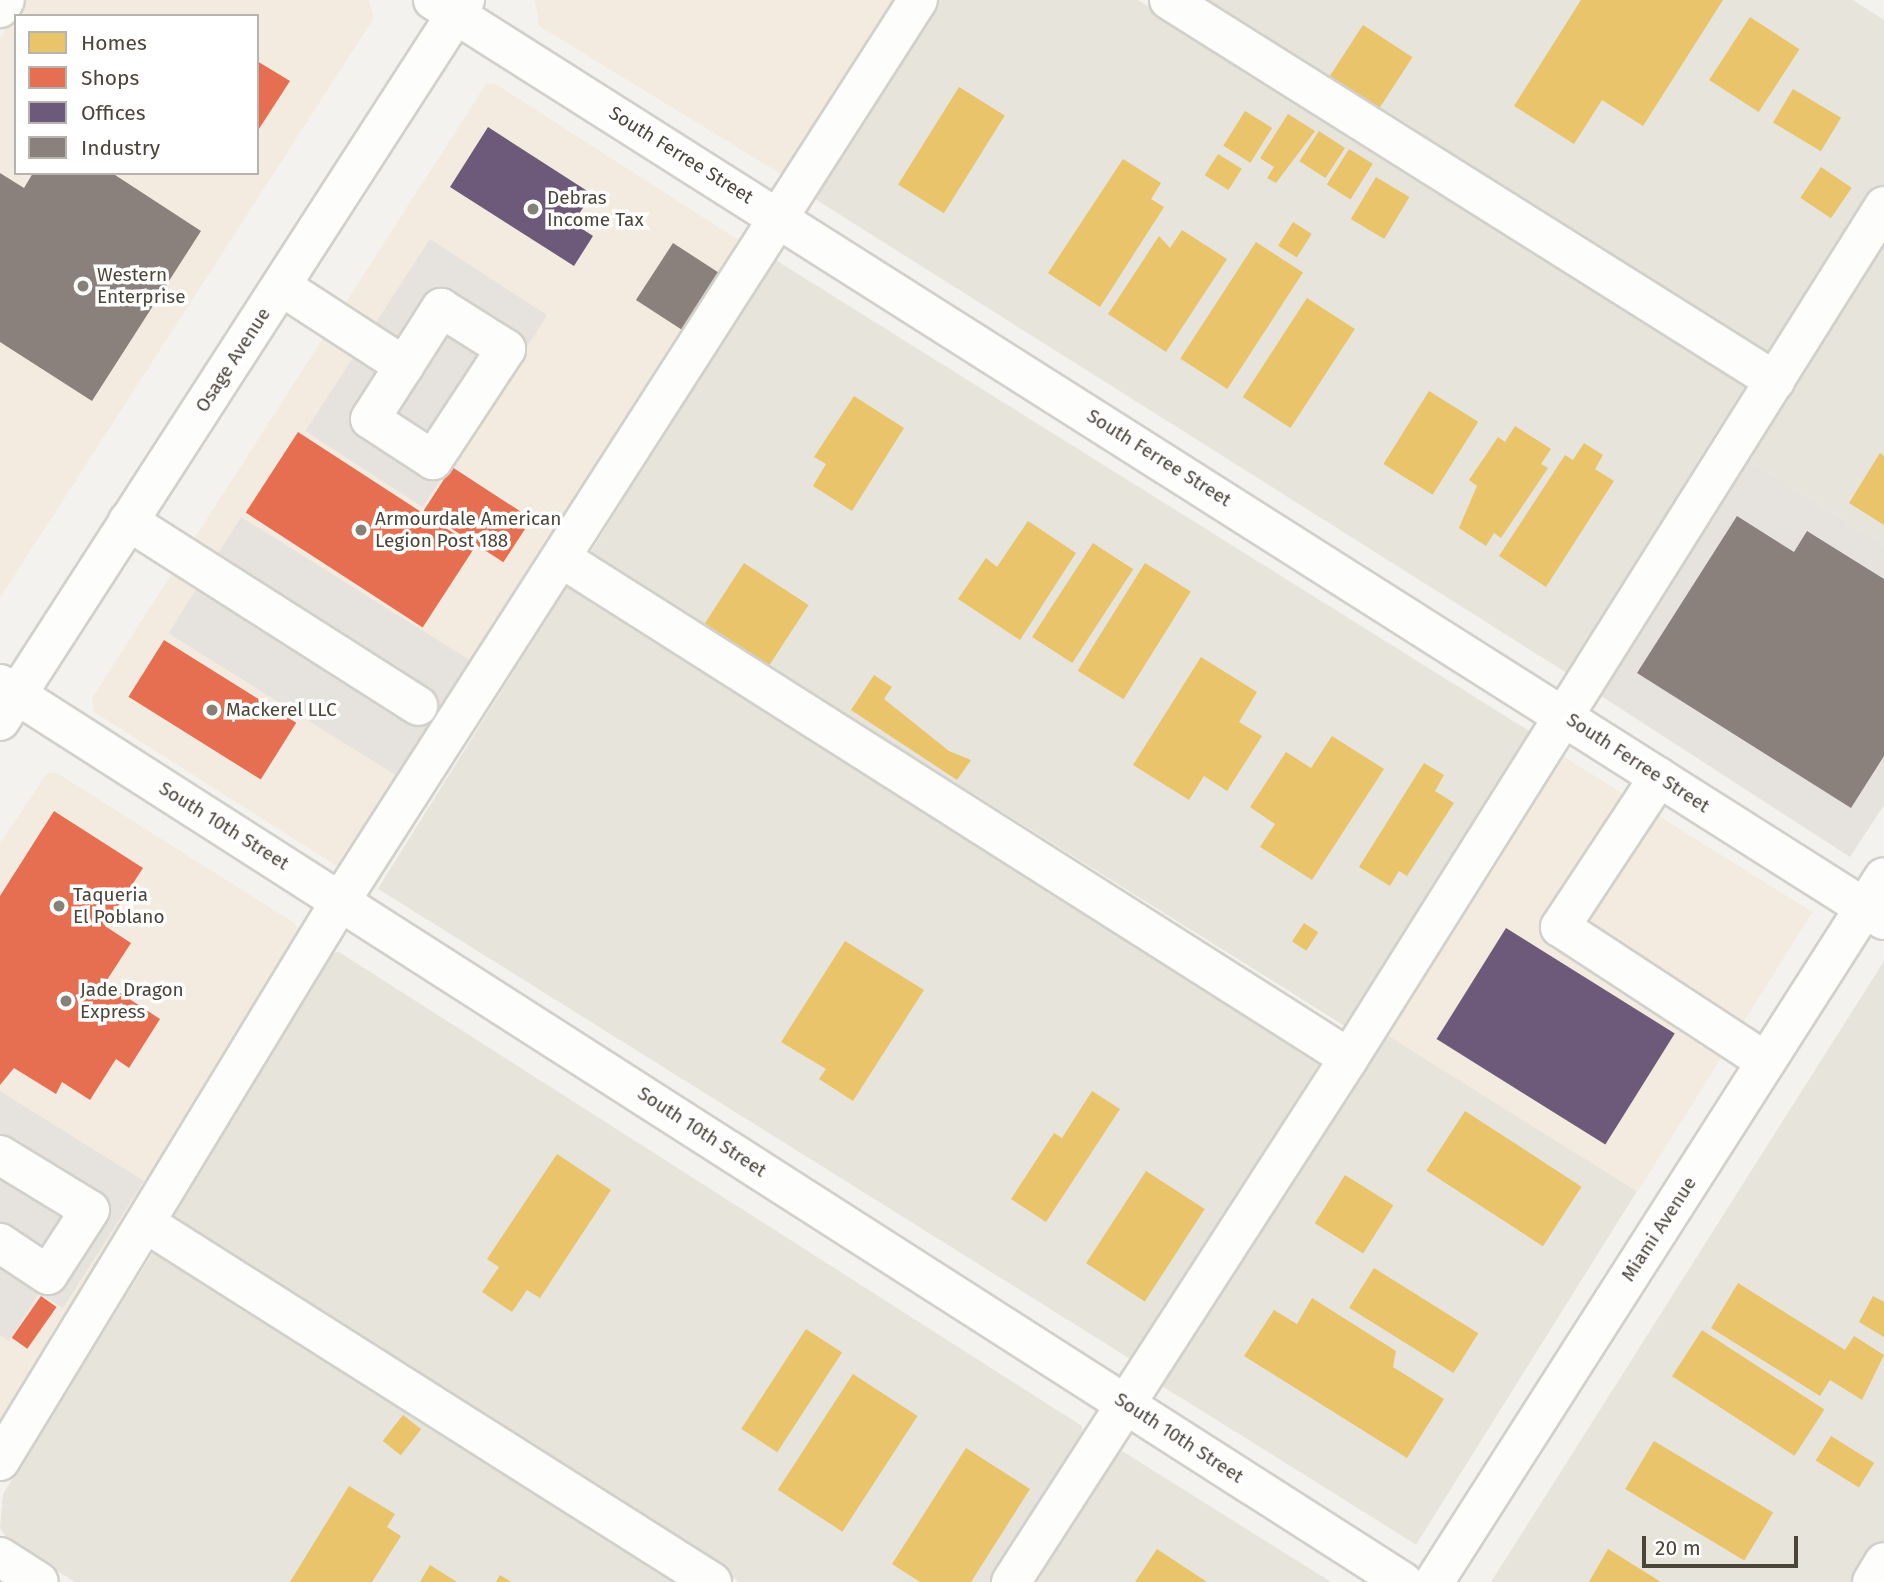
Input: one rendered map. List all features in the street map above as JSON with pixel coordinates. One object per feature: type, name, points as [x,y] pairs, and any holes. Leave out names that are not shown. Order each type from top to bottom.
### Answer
[{"type":"street","points":[[0,8],[5,0]]},
{"type":"street","points":[[0,1461],[147,1224],[341,900],[918,0]]},
{"type":"street","points":[[1169,0],[1774,381]]},
{"type":"street","name":"South Ferree Street","points":[[452,5],[1659,777],[1877,901]]},
{"type":"street","name":"Osage Avenue","points":[[6,700],[128,521],[281,286],[452,5]]},
{"type":"street","points":[[1011,1582],[1349,1058],[1884,206]]},
{"type":"street","points":[[281,286],[404,366]]},
{"type":"street","points":[[128,521],[418,706]]},
{"type":"street","points":[[561,558],[1349,1058]]},
{"type":"street","name":"South 10th Street","points":[[6,700],[341,900],[1403,1582]]},
{"type":"street","points":[[1659,777],[1560,927],[1766,1062]]},
{"type":"street","name":"Miami Avenue","points":[[1434,1582],[1766,1062],[1877,901]]},
{"type":"street","points":[[0,1155],[90,1210],[48,1275],[0,1243]]},
{"type":"street","points":[[147,1224],[712,1582]]},
{"type":"street","points":[[0,1558],[38,1582]]},
{"type":"street","points":[[1871,1582],[1884,1562]]},
{"type":"shaded area","points":[[24,0],[369,0],[374,18],[0,598],[0,38],[14,16],[14,175],[259,175],[259,14],[15,14]]},
{"type":"shaded area","points":[[535,0],[896,0],[784,176],[539,26]]},
{"type":"shaded area","points":[[939,0],[1138,0],[1752,388],[1570,675],[815,199]]},
{"type":"shaded area","points":[[1198,0],[1853,0],[1884,20],[1884,185],[1771,358]]},
{"type":"shaded area","points":[[494,83],[748,246],[343,870],[94,712],[92,698],[486,84]]},
{"type":"shaded area","points":[[1884,234],[1884,545],[1744,457]]},
{"type":"shaded area","points":[[430,239],[547,315],[423,507],[305,431]]},
{"type":"shaded area","points":[[774,259],[1535,734],[1350,1029],[590,554]]},
{"type":"shaded area","points":[[1744,457],[1884,545],[1884,805],[1850,857],[1595,692]]},
{"type":"shaded area","points":[[241,517],[473,662],[400,778],[168,633]]},
{"type":"shaded area","points":[[567,586],[1323,1058],[1133,1361],[378,889]]},
{"type":"shaded area","points":[[1558,753],[1812,912],[1638,1192],[1383,1033]]},
{"type":"shaded area","points":[[47,773],[57,773],[296,924],[299,942],[0,1442],[0,843]]},
{"type":"shaded area","points":[[339,952],[1082,1426],[1082,1438],[989,1582],[739,1582],[166,1221],[331,953]]},
{"type":"shaded area","points":[[1884,961],[1884,1546],[1861,1582],[1491,1582]]},
{"type":"shaded area","points":[[1381,1031],[1637,1191],[1416,1545],[1160,1385]]},
{"type":"shaded area","points":[[0,1091],[144,1181],[63,1308],[39,1293],[9,1341],[0,1335]]},
{"type":"shaded area","points":[[157,1246],[687,1582],[75,1582],[8,1540],[0,1528],[3,1494]]},
{"type":"shaded area","points":[[1111,1444],[1331,1582],[1024,1582]]},
{"type":"building: Homes","points":[[1581,0],[1723,0],[1643,126],[1602,100],[1574,144],[1514,106]]},
{"type":"building: Homes","points":[[1750,17],[1799,49],[1759,112],[1709,80]]},
{"type":"building: Homes","points":[[1363,25],[1412,57],[1379,109],[1329,77]]},
{"type":"building: Homes","points":[[959,87],[1005,116],[944,213],[898,185]]},
{"type":"building: Homes","points":[[1793,89],[1841,118],[1821,151],[1773,122]]},
{"type":"building: Homes","points":[[1245,111],[1272,128],[1250,163],[1223,146]]},
{"type":"building: Homes","points":[[1288,114],[1315,131],[1276,183],[1267,178],[1274,167],[1260,158]]},
{"type":"building: Homes","points":[[1319,131],[1345,148],[1325,178],[1299,161]]},
{"type":"building: Homes","points":[[1349,149],[1373,164],[1350,199],[1327,185]]},
{"type":"building: Homes","points":[[1218,154],[1242,169],[1228,190],[1205,175]]},
{"type":"building: Homes","points":[[1123,159],[1161,183],[1151,199],[1164,207],[1100,307],[1048,273]]},
{"type":"building: Homes","points":[[1821,167],[1852,188],[1831,218],[1800,198]]},
{"type":"building: Homes","points":[[1376,177],[1409,197],[1384,239],[1351,219]]},
{"type":"building: Homes","points":[[1293,222],[1312,234],[1297,257],[1278,246]]},
{"type":"building: Homes","points":[[1182,230],[1227,259],[1166,352],[1108,314],[1159,236],[1170,248]]},
{"type":"building: Homes","points":[[1256,242],[1303,272],[1227,389],[1180,359]]},
{"type":"building: Homes","points":[[1307,298],[1355,329],[1291,428],[1243,397]]},
{"type":"building: Homes","points":[[1429,391],[1478,422],[1433,495],[1383,464]]},
{"type":"building: Homes","points":[[854,396],[904,428],[852,511],[813,486],[826,464],[814,457]]},
{"type":"building: Homes","points":[[1515,426],[1551,449],[1541,464],[1548,468],[1501,538],[1494,533],[1486,546],[1459,528],[1477,486],[1469,480],[1498,437],[1505,442]]},
{"type":"building: Homes","points":[[1584,443],[1603,455],[1595,469],[1614,481],[1546,587],[1499,556],[1565,455],[1573,460]]},
{"type":"building: Homes","points":[[1880,453],[1884,456],[1884,525],[1849,503]]},
{"type":"building: Homes","points":[[1028,521],[1076,553],[1020,640],[958,599],[986,558],[997,567]]},
{"type":"building: Homes","points":[[1093,543],[1133,569],[1072,663],[1032,637]]},
{"type":"building: Homes","points":[[744,563],[809,605],[769,665],[705,623]]},
{"type":"building: Homes","points":[[1145,563],[1191,592],[1123,699],[1078,671]]},
{"type":"building: Homes","points":[[1201,657],[1257,692],[1239,722],[1262,736],[1227,791],[1204,776],[1189,800],[1133,765]]},
{"type":"building: Homes","points":[[874,675],[892,687],[884,699],[949,751],[971,760],[957,780],[851,710]]},
{"type":"building: Homes","points":[[1332,736],[1384,769],[1312,880],[1260,847],[1275,824],[1250,807],[1286,752],[1311,768]]},
{"type":"building: Homes","points":[[1424,763],[1444,775],[1435,791],[1454,803],[1407,876],[1399,871],[1390,886],[1359,867]]},
{"type":"building: Homes","points":[[1304,923],[1318,932],[1306,951],[1292,941]]},
{"type":"building: Homes","points":[[845,941],[924,990],[853,1101],[819,1079],[826,1069],[781,1042]]},
{"type":"building: Homes","points":[[1092,1091],[1120,1109],[1046,1222],[1011,1199],[1054,1133],[1062,1138]]},
{"type":"building: Homes","points":[[1465,1111],[1582,1187],[1543,1246],[1426,1171]]},
{"type":"building: Homes","points":[[557,1154],[611,1190],[540,1298],[527,1290],[512,1312],[482,1292],[499,1267],[487,1259]]},
{"type":"building: Homes","points":[[1146,1171],[1205,1209],[1145,1301],[1086,1263]]},
{"type":"building: Homes","points":[[1345,1175],[1393,1205],[1363,1254],[1315,1223]]},
{"type":"building: Homes","points":[[1374,1268],[1478,1333],[1453,1373],[1349,1308]]},
{"type":"building: Homes","points":[[1738,1283],[1845,1350],[1854,1336],[1884,1355],[1862,1400],[1830,1380],[1820,1396],[1711,1328]]},
{"type":"building: Homes","points":[[1873,1296],[1884,1302],[1884,1337],[1859,1322]]},
{"type":"building: Homes","points":[[1312,1298],[1396,1351],[1393,1367],[1444,1399],[1407,1458],[1244,1356],[1274,1310],[1297,1324]]},
{"type":"building: Homes","points":[[806,1329],[842,1352],[777,1452],[741,1429]]},
{"type":"building: Homes","points":[[1702,1330],[1824,1410],[1794,1456],[1672,1376]]},
{"type":"building: Homes","points":[[853,1374],[918,1416],[842,1532],[778,1490]]},
{"type":"building: Homes","points":[[403,1415],[421,1429],[401,1455],[383,1441]]},
{"type":"building: Homes","points":[[1831,1436],[1874,1463],[1859,1488],[1816,1461]]},
{"type":"building: Homes","points":[[1654,1441],[1773,1513],[1744,1561],[1625,1489]]},
{"type":"building: Homes","points":[[966,1448],[1030,1489],[971,1582],[920,1582],[892,1564]]},
{"type":"building: Homes","points":[[349,1486],[395,1514],[387,1527],[401,1536],[372,1582],[290,1582]]},
{"type":"building: Homes","points":[[1157,1549],[1207,1582],[1135,1582]]},
{"type":"building: Homes","points":[[1608,1549],[1661,1582],[1589,1582]]},
{"type":"building: Homes","points":[[430,1565],[457,1582],[420,1582]]},
{"type":"building: Homes","points":[[500,1575],[511,1582],[496,1582]]},
{"type":"building: Shops","points":[[259,62],[290,81],[259,129]]},
{"type":"building: Shops","name":"Armourdale American Legion Post 188","points":[[298,432],[475,547],[423,627],[246,513]]},
{"type":"building: Shops","points":[[452,467],[532,519],[503,562],[424,511]]},
{"type":"building: Shops","name":"Mackerel LLC","points":[[164,640],[296,723],[261,779],[128,697]]},
{"type":"building: Shops","points":[[54,811],[143,868],[105,926],[131,943],[105,983],[160,1019],[129,1068],[116,1059],[90,1100],[62,1082],[56,1094],[14,1068],[0,1085],[0,896]]},
{"type":"building: Shops","points":[[41,1296],[57,1307],[27,1349],[12,1338]]},
{"type":"building: Offices","name":"Debras Income Tax","points":[[488,127],[592,194],[573,223],[593,236],[574,266],[450,187]]},
{"type":"building: Offices","points":[[1506,928],[1675,1033],[1605,1145],[1437,1039]]},
{"type":"building: Industry","name":"Western Enterprise","points":[[0,173],[24,188],[32,175],[115,175],[201,231],[92,401],[0,342]]},
{"type":"building: Industry","points":[[673,243],[721,274],[684,331],[636,300]]},
{"type":"building: Industry","points":[[1737,516],[1794,552],[1807,531],[1884,579],[1884,756],[1851,808],[1637,673]]},
{"type":"place","name":"Debras Income Tax","points":[[533,209]]},
{"type":"place","name":"Western Enterprise","points":[[83,286]]},
{"type":"place","name":"Armourdale American Legion Post 188","points":[[361,530]]},
{"type":"place","name":"Mackerel LLC","points":[[212,710]]},
{"type":"place","name":"Taqueria El Poblano","points":[[59,906]]},
{"type":"place","name":"Jade Dragon Express","points":[[66,1001]]}]
